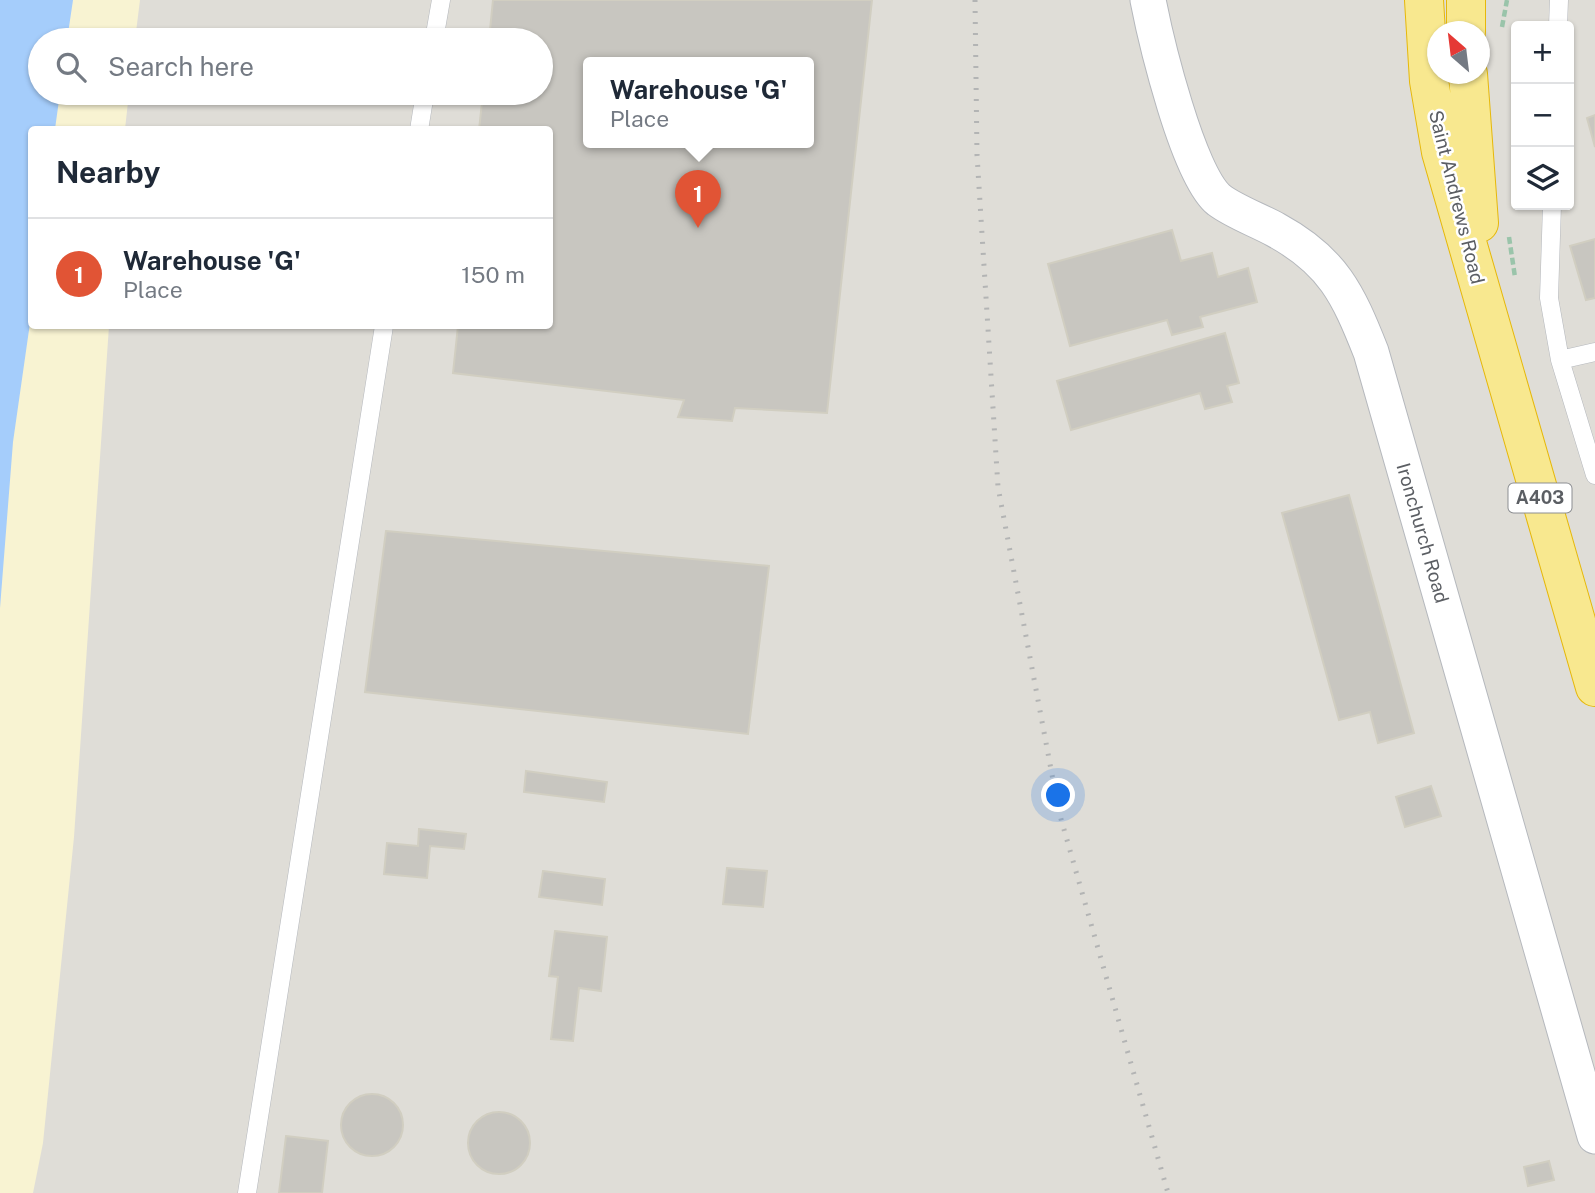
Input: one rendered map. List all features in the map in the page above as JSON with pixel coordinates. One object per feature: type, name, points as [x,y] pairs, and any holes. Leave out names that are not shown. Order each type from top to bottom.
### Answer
[{"type":"highway","name":"Saint Andrews Road","points":[[1424,0],[1429,81],[1441,152],[1595,687]]},
{"type":"highway","points":[[1466,0],[1466,21]]},
{"type":"highway","name":"Saint Andrews Road","points":[[1469,84],[1486,309]]},
{"type":"street","name":"Ironchurch Road","points":[[1148,0],[1154,34],[1180,118],[1204,180],[1218,199],[1297,242],[1322,261],[1353,306],[1371,352],[1595,1136]]},
{"type":"lane","points":[[436,28],[441,0]]},
{"type":"lane","points":[[1558,21],[1559,0]]},
{"type":"lane","points":[[420,126],[423,105]]},
{"type":"lane","points":[[1552,210],[1549,298],[1560,360],[1595,475]]},
{"type":"lane","points":[[247,1193],[384,329]]},
{"type":"lane","points":[[1560,360],[1595,352]]},
{"type":"shaded area","points":[[76,0],[1595,0],[1595,1193],[0,1193],[32,329],[553,329],[553,126],[58,126],[61,105],[553,105],[553,28],[72,28]]},
{"type":"sand","points":[[73,0],[140,0],[136,28],[69,28]]},
{"type":"sand","points":[[36,105],[128,105],[125,126],[30,126]]},
{"type":"sand","points":[[28,134],[28,141],[16,175]]},
{"type":"sand","points":[[28,273],[28,329],[109,329],[74,837],[43,1143],[33,1193],[0,1193],[0,470]]},
{"type":"water","points":[[0,0],[73,0],[69,28],[28,28],[28,105],[58,105],[55,126],[28,126],[29,329],[13,442],[0,608]]},
{"type":"building","points":[[493,0],[872,0],[827,413],[735,408],[732,421],[678,417],[684,400],[453,373],[458,329],[553,329],[553,126],[479,126],[482,105],[553,105],[553,28],[490,28]]},
{"type":"building","points":[[1595,115],[1595,147],[1587,118]]},
{"type":"building","points":[[1172,230],[1181,261],[1212,253],[1218,277],[1248,268],[1257,302],[1200,317],[1203,327],[1172,335],[1167,320],[1070,346],[1048,264]]},
{"type":"building","points":[[1595,239],[1595,298],[1586,300],[1570,246]]},
{"type":"building","points":[[1225,333],[1239,383],[1227,386],[1232,402],[1205,409],[1200,393],[1071,430],[1057,381]]},
{"type":"building","points":[[1349,495],[1414,733],[1378,743],[1370,712],[1339,720],[1282,513]]},
{"type":"building","points":[[386,531],[769,566],[748,734],[365,692]]},
{"type":"building","points":[[526,771],[607,782],[604,802],[524,792]]},
{"type":"building","points":[[1431,786],[1441,816],[1405,827],[1396,797]]},
{"type":"building","points":[[419,829],[466,834],[464,849],[430,846],[427,878],[384,874],[387,843],[418,846]]},
{"type":"building","points":[[727,868],[767,871],[763,907],[723,904]]},
{"type":"building","points":[[543,871],[605,879],[602,905],[539,897]]},
{"type":"building","points":[[555,931],[607,937],[601,991],[579,988],[573,1041],[551,1039],[558,977],[549,976]]},
{"type":"building","points":[[372,1094],[394,1103],[403,1125],[394,1147],[372,1156],[350,1147],[341,1125],[350,1103]]},
{"type":"building","points":[[499,1112],[521,1121],[530,1143],[521,1165],[499,1174],[477,1165],[468,1143],[477,1121]]},
{"type":"building","points":[[286,1136],[328,1141],[322,1193],[279,1193]]},
{"type":"building","points":[[1549,1161],[1554,1180],[1528,1186],[1524,1167]]},
{"type":"railway","points":[[975,0],[977,155],[998,487],[1059,812],[1168,1193]]},
{"type":"place","name":"Warehouse 'G'","points":[[698,228]]}]
